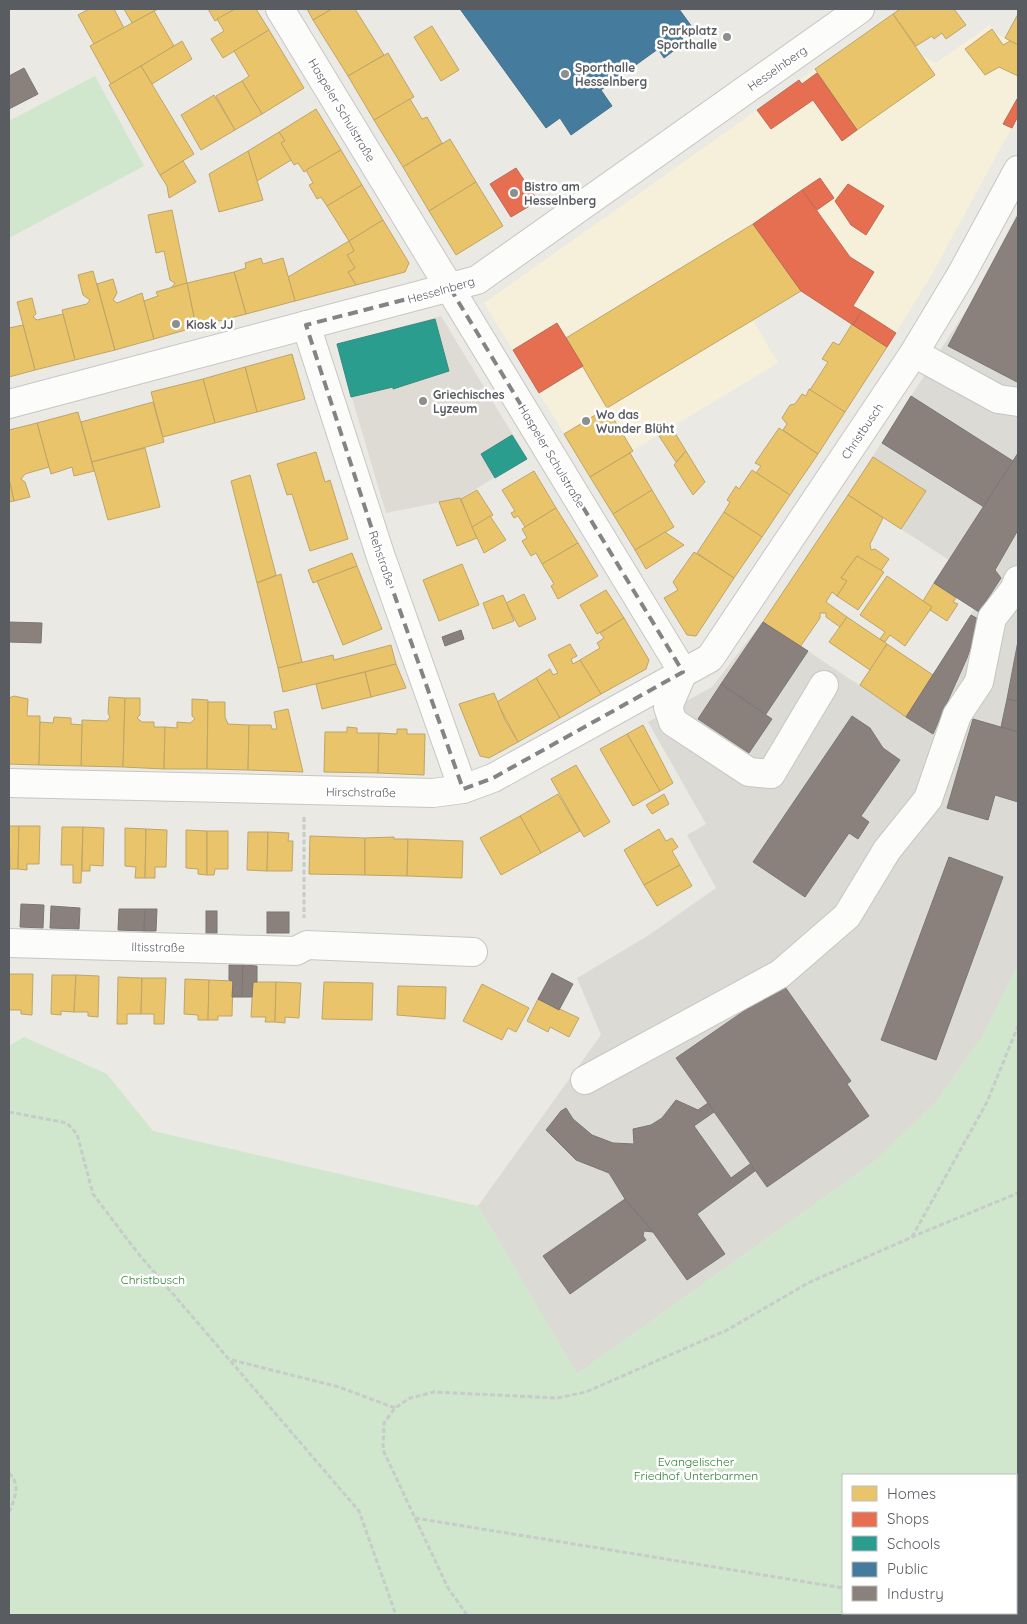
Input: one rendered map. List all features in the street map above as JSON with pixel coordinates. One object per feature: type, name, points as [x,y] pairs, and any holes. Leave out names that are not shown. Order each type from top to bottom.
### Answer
[{"type":"street","name":"Haspeler Schulstraße","points":[[280,9],[683,672]]},
{"type":"street","name":"Hesselnberg","points":[[9,404],[477,280],[860,9]]},
{"type":"street","name":"Christbusch","points":[[683,672],[710,658],[914,353],[961,275],[1018,170]]},
{"type":"street","name":"Rehstraße","points":[[306,325],[380,554],[463,789]]},
{"type":"street","points":[[914,353],[998,399],[1018,402]]},
{"type":"street","points":[[585,1080],[780,974],[847,916],[887,850],[928,799],[957,715],[978,682],[992,618],[1014,590],[1018,580]]},
{"type":"street","points":[[683,672],[668,707],[674,722],[749,772],[771,774],[824,685]]},
{"type":"street","name":"Hirschstraße","points":[[9,783],[433,793],[463,789],[493,778],[683,672]]},
{"type":"street","name":"Iltisstraße","points":[[9,943],[296,951],[306,946],[473,952]]},
{"type":"path","points":[[304,826],[306,946]]},
{"type":"path","points":[[912,1237],[988,1102],[1018,1026]]},
{"type":"path","points":[[9,1112],[67,1123],[77,1134],[93,1194],[137,1252],[359,1511],[396,1615]]},
{"type":"path","points":[[467,1615],[448,1588],[383,1450],[384,1423],[395,1408],[410,1398],[434,1392],[557,1398],[586,1392],[727,1330],[808,1283],[1018,1193]]},
{"type":"path","points":[[231,1360],[338,1387],[395,1408]]},
{"type":"path","points":[[9,1473],[16,1485],[15,1499],[9,1512]]},
{"type":"path","points":[[415,1518],[842,1588]]},
{"type":"highlighted area","points":[[450,288],[683,672],[493,778],[463,789],[380,554],[306,325]]},
{"type":"shaded area","points":[[893,14],[923,56],[936,63],[990,25],[995,33],[1018,45],[1018,116],[931,276],[887,347],[800,291],[753,320],[778,363],[590,476],[484,303]]},
{"type":"shaded area","points":[[1018,212],[1018,965],[982,1037],[935,1103],[875,1161],[577,1374],[478,1206],[601,1035],[577,978],[649,935],[716,888],[687,835],[706,824],[648,722],[712,687],[763,621],[859,685],[887,644],[933,675],[974,609],[934,584],[949,560],[848,495],[968,307]]},
{"type":"shaded area","name":"Griechisches Lyzeum","points":[[441,316],[527,458],[461,498],[386,513],[336,344]]},
{"type":"green space","points":[[95,76],[144,166],[9,238],[9,121]]},
{"type":"green space","name":"Evangelischer Friedhof Unterbarmen","points":[[1018,965],[1018,1615],[9,1615],[9,1046],[24,1037],[107,1074],[153,1131],[478,1206],[577,1374],[875,1161],[935,1103],[982,1037]]},
{"type":"building: Homes","points":[[89,9],[114,9],[124,28],[94,44],[78,15]]},
{"type":"building: Homes","points":[[124,9],[158,9],[132,23]]},
{"type":"building: Homes","points":[[208,9],[235,9],[215,21]]},
{"type":"building: Homes","points":[[235,9],[256,9],[269,30],[223,58],[211,39],[224,31],[217,19]]},
{"type":"building: Homes","points":[[307,9],[332,9],[313,20]]},
{"type":"building: Homes","points":[[332,9],[355,9],[384,55],[348,76],[313,20]]},
{"type":"building: Homes","points":[[900,9],[954,9],[966,25],[946,39],[942,33],[934,39],[932,36],[916,46],[893,14]]},
{"type":"building: Homes","points":[[154,11],[174,46],[111,84],[90,46]]},
{"type":"building: Homes","points":[[893,14],[935,75],[857,130],[815,69]]},
{"type":"building: Homes","points":[[1018,14],[1018,45],[1005,38]]},
{"type":"building: Homes","points":[[432,26],[459,70],[441,81],[414,37]]},
{"type":"building: Homes","points":[[992,29],[1003,45],[1010,41],[1018,45],[1018,76],[999,67],[985,75],[965,49]]},
{"type":"building: Homes","points":[[269,30],[304,88],[262,114],[242,81],[249,76],[234,51]]},
{"type":"building: Homes","points":[[182,41],[192,59],[152,84],[141,66]]},
{"type":"building: Homes","points":[[388,53],[414,97],[374,120],[348,76]]},
{"type":"building: Homes","points":[[141,66],[194,154],[160,175],[109,85]]},
{"type":"building: Homes","points":[[242,81],[262,114],[235,130],[216,96]]},
{"type":"building: Homes","points":[[214,95],[235,130],[201,150],[181,115]]},
{"type":"building: Homes","points":[[410,99],[422,119],[427,117],[442,143],[403,167],[374,120]]},
{"type":"building: Homes","points":[[316,109],[341,150],[304,172],[298,163],[294,165],[281,143],[285,141],[279,132]]},
{"type":"building: Homes","points":[[279,132],[285,141],[281,143],[291,160],[257,181],[248,151]]},
{"type":"building: Homes","points":[[450,139],[476,182],[429,211],[403,167]]},
{"type":"building: Homes","points":[[341,150],[362,185],[327,206],[321,197],[317,199],[309,185],[313,183],[306,170]]},
{"type":"building: Homes","points":[[248,151],[263,200],[219,212],[209,174]]},
{"type":"building: Homes","points":[[183,161],[196,182],[169,198],[167,186],[160,175]]},
{"type":"building: Homes","points":[[476,182],[503,226],[456,255],[429,211]]},
{"type":"building: Homes","points":[[362,185],[383,220],[349,241],[327,206]]},
{"type":"building: Homes","points":[[172,210],[187,283],[171,288],[175,283],[170,280],[164,251],[156,253],[148,215]]},
{"type":"building: Homes","points":[[383,220],[409,263],[405,272],[356,285],[348,272],[355,268],[347,255],[354,251],[349,241]]},
{"type":"building: Homes","points":[[753,224],[801,291],[607,408],[566,338]]},
{"type":"building: Homes","points":[[349,241],[354,251],[347,255],[355,268],[348,272],[356,285],[295,301],[288,277]]},
{"type":"building: Homes","points":[[261,258],[263,264],[283,258],[295,301],[246,314],[234,272],[246,268],[245,263]]},
{"type":"building: Homes","points":[[93,271],[115,350],[75,360],[62,310],[87,304],[90,300],[83,295],[78,275]]},
{"type":"building: Homes","points":[[234,272],[246,314],[196,327],[187,283]]},
{"type":"building: Homes","points":[[113,279],[117,293],[113,300],[117,303],[142,293],[154,339],[115,350],[97,284]]},
{"type":"building: Homes","points":[[187,283],[196,327],[154,339],[144,301],[158,296],[156,292]]},
{"type":"building: Homes","points":[[32,298],[36,314],[33,317],[37,320],[63,314],[75,360],[35,370],[17,302]]},
{"type":"building: Homes","points":[[852,324],[887,347],[845,412],[810,390],[828,362],[822,359],[833,342],[839,345]]},
{"type":"building: Homes","points":[[23,325],[35,370],[9,377],[9,328]]},
{"type":"building: Homes","points":[[292,354],[305,399],[257,412],[245,367]]},
{"type":"building: Homes","points":[[245,367],[257,412],[215,423],[203,379]]},
{"type":"building: Homes","points":[[203,379],[215,423],[163,437],[151,392]]},
{"type":"building: Homes","points":[[809,389],[845,412],[818,454],[783,430],[787,424],[782,418],[790,405],[795,404],[802,394],[806,396]]},
{"type":"building: Homes","points":[[153,402],[164,442],[92,462],[81,422]]},
{"type":"building: Homes","points":[[607,408],[633,451],[590,477],[564,434]]},
{"type":"building: Homes","points":[[78,412],[94,471],[74,476],[72,467],[51,474],[37,423]]},
{"type":"building: Homes","points":[[37,423],[49,467],[25,474],[21,479],[25,482],[30,497],[14,501],[9,479],[9,430]]},
{"type":"building: Homes","points":[[672,428],[686,451],[676,462],[659,436]]},
{"type":"building: Homes","points":[[779,428],[818,454],[790,495],[756,473],[761,466],[755,463]]},
{"type":"building: Homes","points":[[145,448],[160,507],[108,520],[92,462]]},
{"type":"building: Homes","points":[[686,451],[705,482],[693,495],[674,465]]},
{"type":"building: Homes","points":[[316,452],[325,482],[330,480],[348,539],[310,551],[292,494],[287,495],[277,464]]},
{"type":"building: Homes","points":[[630,453],[652,490],[613,514],[590,477]]},
{"type":"building: Homes","points":[[873,457],[926,491],[901,529],[848,495]]},
{"type":"building: Homes","points":[[752,470],[790,495],[762,537],[724,512],[730,502],[727,500],[736,486],[739,489]]},
{"type":"building: Homes","points":[[534,471],[556,508],[525,527],[518,516],[514,518],[511,513],[515,511],[502,490]]},
{"type":"building: Homes","points":[[250,475],[276,575],[257,583],[231,481]]},
{"type":"building: Homes","points":[[9,479],[14,501],[9,502]]},
{"type":"building: Homes","points":[[477,490],[493,515],[472,527],[461,499]]},
{"type":"building: Homes","points":[[652,490],[674,527],[635,550],[613,514]]},
{"type":"building: Homes","points":[[848,495],[883,518],[870,544],[871,550],[875,549],[889,559],[880,572],[857,556],[841,578],[847,581],[837,596],[832,592],[826,602],[847,617],[840,627],[826,617],[826,613],[820,613],[820,618],[800,647],[763,622]]},
{"type":"building: Homes","points":[[460,498],[477,538],[457,546],[439,502]]},
{"type":"building: Homes","points":[[556,508],[578,543],[542,564],[536,553],[531,556],[522,541],[527,538],[522,529]]},
{"type":"building: Homes","points":[[724,512],[762,537],[734,578],[697,553]]},
{"type":"building: Homes","points":[[490,516],[506,540],[484,553],[472,527]]},
{"type":"building: Homes","points":[[665,532],[684,545],[646,569],[635,550]]},
{"type":"building: Homes","points":[[578,543],[598,576],[558,599],[551,586],[554,584],[542,564]]},
{"type":"building: Homes","points":[[694,552],[734,578],[696,636],[687,635],[664,598],[678,590],[673,582]]},
{"type":"building: Homes","points":[[352,553],[357,566],[313,583],[308,570]]},
{"type":"building: Homes","points":[[857,556],[884,572],[858,610],[837,596],[847,581],[841,578]]},
{"type":"building: Homes","points":[[462,564],[479,605],[439,621],[423,580]]},
{"type":"building: Homes","points":[[357,566],[382,629],[343,645],[317,581]]},
{"type":"building: Homes","points":[[281,574],[302,662],[278,668],[257,583]]},
{"type":"building: Homes","points":[[887,576],[932,607],[905,646],[890,635],[885,642],[880,639],[885,632],[860,615]]},
{"type":"building: Homes","points":[[934,583],[956,598],[953,602],[958,604],[947,621],[930,610],[932,607],[923,601]]},
{"type":"building: Homes","points":[[606,590],[624,618],[597,634],[580,605]]},
{"type":"building: Homes","points":[[524,594],[536,619],[519,627],[506,603]]},
{"type":"building: Homes","points":[[503,595],[514,621],[493,629],[483,603]]},
{"type":"building: Homes","points":[[847,617],[887,644],[870,670],[829,642]]},
{"type":"building: Homes","points":[[624,618],[649,660],[646,669],[601,694],[580,660],[600,648],[597,643],[604,638],[600,633]]},
{"type":"building: Homes","points":[[570,644],[577,656],[571,659],[573,664],[580,660],[601,694],[560,718],[536,678],[550,669],[553,675],[558,673],[548,655]]},
{"type":"building: Homes","points":[[887,644],[933,675],[906,717],[860,685]]},
{"type":"building: Homes","points":[[391,645],[396,664],[283,692],[278,668],[333,655],[334,660]]},
{"type":"building: Homes","points":[[396,664],[406,688],[371,697],[365,672]]},
{"type":"building: Homes","points":[[365,672],[371,697],[322,709],[316,684]]},
{"type":"building: Homes","points":[[536,678],[560,718],[518,742],[497,702]]},
{"type":"building: Homes","points":[[494,693],[505,720],[518,742],[489,758],[480,756],[459,704]]},
{"type":"building: Homes","points":[[14,696],[28,699],[27,716],[40,716],[39,765],[9,764],[9,698]]},
{"type":"building: Homes","points":[[109,697],[125,698],[123,767],[81,766],[82,720],[107,721],[110,717],[108,713]]},
{"type":"building: Homes","points":[[125,698],[140,698],[140,715],[137,718],[142,722],[154,722],[154,727],[165,727],[164,769],[123,767]]},
{"type":"building: Homes","points":[[192,699],[208,700],[207,769],[164,769],[165,727],[177,728],[177,722],[190,723],[195,719],[192,716]]},
{"type":"building: Homes","points":[[208,702],[225,702],[225,717],[228,724],[249,725],[248,770],[207,769]]},
{"type":"building: Homes","points":[[288,709],[303,772],[248,770],[249,725],[271,725],[272,729],[277,729],[274,712]]},
{"type":"building: Homes","points":[[54,717],[71,718],[71,724],[82,725],[81,766],[39,765],[40,722],[53,723]]},
{"type":"building: Homes","points":[[643,725],[673,783],[660,791],[627,734]]},
{"type":"building: Homes","points":[[347,727],[357,728],[357,733],[379,733],[378,773],[324,772],[325,732],[347,732]]},
{"type":"building: Homes","points":[[397,729],[407,729],[407,734],[425,734],[424,775],[378,773],[379,733],[397,734]]},
{"type":"building: Homes","points":[[627,734],[660,791],[633,806],[600,749]]},
{"type":"building: Homes","points":[[576,765],[610,822],[584,837],[551,779]]},
{"type":"building: Homes","points":[[558,794],[580,831],[541,853],[520,816]]},
{"type":"building: Homes","points":[[664,794],[669,804],[652,814],[646,805]]},
{"type":"building: Homes","points":[[520,816],[541,853],[501,875],[480,838]]},
{"type":"building: Homes","points":[[9,826],[19,826],[18,869],[10,869]]},
{"type":"building: Homes","points":[[19,826],[40,826],[39,864],[27,864],[27,870],[18,869]]},
{"type":"building: Homes","points":[[62,827],[83,827],[81,883],[73,883],[73,865],[61,865]]},
{"type":"building: Homes","points":[[83,827],[104,828],[103,866],[90,865],[90,871],[82,871]]},
{"type":"building: Homes","points":[[125,828],[146,829],[145,878],[135,878],[136,867],[125,866]]},
{"type":"building: Homes","points":[[146,829],[167,830],[166,867],[155,867],[155,878],[145,878]]},
{"type":"building: Homes","points":[[659,829],[666,841],[672,838],[678,847],[672,851],[680,865],[644,885],[624,850]]},
{"type":"building: Homes","points":[[186,830],[207,831],[207,875],[198,874],[198,869],[186,868]]},
{"type":"building: Homes","points":[[207,831],[228,831],[228,869],[215,869],[214,875],[207,875]]},
{"type":"building: Homes","points":[[248,832],[268,832],[267,871],[247,870]]},
{"type":"building: Homes","points":[[268,832],[289,833],[288,841],[293,841],[292,871],[267,871]]},
{"type":"building: Homes","points":[[310,836],[365,838],[365,875],[309,874]]},
{"type":"building: Homes","points":[[394,837],[394,839],[408,839],[407,876],[365,875],[365,838]]},
{"type":"building: Homes","points":[[408,839],[463,841],[462,878],[407,876]]},
{"type":"building: Homes","points":[[680,865],[692,886],[657,906],[644,885]]},
{"type":"building: Homes","points":[[9,974],[33,974],[32,1015],[21,1014],[21,1010],[9,1010]]},
{"type":"building: Homes","points":[[52,975],[76,975],[74,1012],[61,1011],[61,1015],[51,1014]]},
{"type":"building: Homes","points":[[76,975],[99,976],[98,1017],[88,1016],[88,1012],[74,1012]]},
{"type":"building: Homes","points":[[118,977],[142,978],[141,1014],[127,1014],[127,1024],[117,1024]]},
{"type":"building: Homes","points":[[142,978],[166,978],[164,1024],[154,1024],[154,1014],[141,1014]]},
{"type":"building: Homes","points":[[185,979],[209,980],[208,1020],[198,1020],[198,1015],[184,1014]]},
{"type":"building: Homes","points":[[209,980],[233,981],[232,1016],[218,1016],[218,1020],[208,1020]]},
{"type":"building: Homes","points":[[253,982],[276,982],[275,1022],[265,1022],[266,1017],[251,1017]]},
{"type":"building: Homes","points":[[276,982],[301,983],[299,1018],[285,1017],[285,1023],[275,1022]]},
{"type":"building: Homes","points":[[324,982],[373,983],[372,1020],[322,1019]]},
{"type":"building: Homes","points":[[482,984],[529,1008],[516,1032],[508,1028],[502,1040],[463,1021]]},
{"type":"building: Homes","points":[[398,986],[446,987],[445,1019],[397,1015]]},
{"type":"building: Homes","points":[[538,999],[579,1018],[569,1037],[550,1027],[548,1032],[527,1021]]},
{"type":"building: Shops","points":[[817,73],[857,130],[842,141],[813,100],[771,129],[757,110],[799,80],[802,84]]},
{"type":"building: Shops","points":[[1017,99],[1018,116],[1012,128],[1003,124]]},
{"type":"building: Shops","name":"Bistro am Hesselnberg","points":[[516,168],[538,201],[511,217],[490,184]]},
{"type":"building: Shops","points":[[820,178],[834,198],[817,210],[802,190]]},
{"type":"building: Shops","points":[[848,184],[884,206],[866,235],[851,225],[835,201]]},
{"type":"building: Shops","points":[[802,190],[850,257],[874,272],[853,306],[862,311],[853,325],[801,291],[753,224]]},
{"type":"building: Shops","points":[[862,311],[896,333],[887,347],[853,325]]},
{"type":"building: Shops","points":[[557,323],[583,366],[539,393],[513,350]]},
{"type":"building: Schools","points":[[435,319],[449,371],[393,389],[393,387],[351,397],[337,344]]},
{"type":"building: Schools","points":[[512,435],[527,459],[495,478],[481,454]]},
{"type":"building: Public","name":"Sporthalle Hesselnberg","points":[[460,9],[679,9],[692,27],[680,35],[685,42],[664,58],[658,49],[601,90],[612,106],[571,135],[560,118],[546,128]]},
{"type":"building: Industry","points":[[24,68],[38,94],[9,109],[9,76]]},
{"type":"building: Industry","points":[[1018,215],[1018,380],[1017,382],[948,346]]},
{"type":"building: Industry","points":[[911,396],[1013,461],[984,507],[882,443]]},
{"type":"building: Industry","points":[[1018,453],[1018,530],[995,570],[1001,578],[979,612],[934,583]]},
{"type":"building: Industry","points":[[971,615],[980,620],[967,658],[933,734],[906,717]]},
{"type":"building: Industry","points":[[9,622],[42,623],[41,643],[9,642]]},
{"type":"building: Industry","points":[[763,622],[808,651],[766,714],[721,684]]},
{"type":"building: Industry","points":[[461,630],[464,639],[445,646],[442,637]]},
{"type":"building: Industry","points":[[1018,641],[1018,701],[1007,699]]},
{"type":"building: Industry","points":[[721,684],[772,719],[749,753],[698,719]]},
{"type":"building: Industry","points":[[1007,699],[1018,701],[1018,732],[1001,727]]},
{"type":"building: Industry","points":[[852,716],[870,728],[883,748],[900,760],[861,816],[869,822],[858,839],[849,833],[805,897],[753,862]]},
{"type":"building: Industry","points":[[973,719],[1018,732],[1018,802],[995,795],[988,820],[947,808]]},
{"type":"building: Industry","points":[[949,857],[1003,877],[936,1060],[881,1040]]},
{"type":"building: Industry","points":[[21,904],[44,905],[43,928],[20,927]]},
{"type":"building: Industry","points":[[51,906],[80,908],[79,929],[50,928]]},
{"type":"building: Industry","points":[[119,909],[145,909],[144,931],[118,930]]},
{"type":"building: Industry","points":[[145,909],[157,909],[156,931],[144,931]]},
{"type":"building: Industry","points":[[206,911],[217,911],[217,933],[206,933]]},
{"type":"building: Industry","points":[[267,912],[289,912],[289,933],[267,933]]},
{"type":"building: Industry","points":[[229,965],[243,965],[242,997],[232,997],[233,981],[229,980]]},
{"type":"building: Industry","points":[[243,965],[257,966],[257,982],[253,982],[252,997],[242,997]]},
{"type":"building: Industry","points":[[552,973],[573,984],[559,1010],[538,999]]},
{"type":"building: Industry","points":[[783,984],[851,1081],[847,1084],[869,1116],[767,1187],[676,1058]]},
{"type":"building: Industry","points":[[676,1100],[698,1110],[708,1103],[714,1112],[694,1126],[731,1178],[750,1164],[755,1171],[697,1214],[725,1254],[687,1280],[653,1232],[625,1199],[609,1173],[576,1160],[546,1130],[561,1111],[566,1108],[573,1119],[592,1135],[613,1143],[634,1144],[633,1129],[651,1125],[662,1118]]},
{"type":"building: Industry","points":[[625,1199],[653,1232],[644,1231],[643,1236],[646,1240],[570,1294],[543,1256]]},
{"type":"place","name":"Parkplatz Sporthalle","points":[[727,37]]},
{"type":"place","name":"Sporthalle Hesselnberg","points":[[565,74]]},
{"type":"place","name":"Bistro am Hesselnberg","points":[[514,193]]},
{"type":"place","name":"Kiosk JJ","points":[[176,324]]},
{"type":"place","name":"Griechisches Lyzeum","points":[[423,401]]},
{"type":"place","name":"Wo das Wunder Blüht","points":[[586,421]]}]
